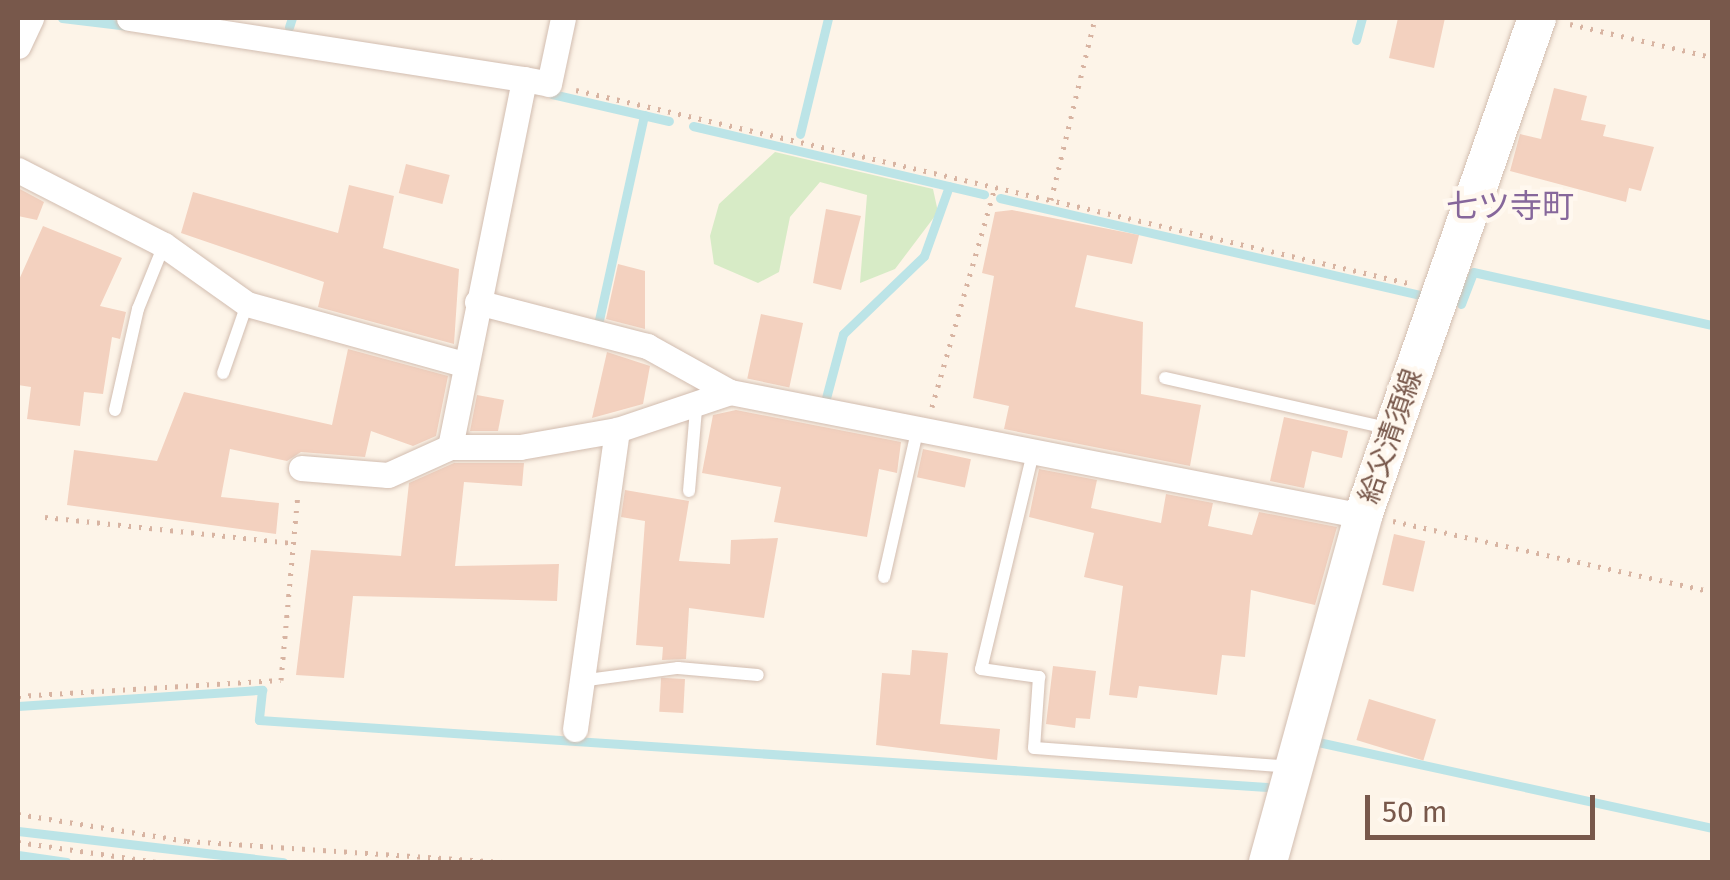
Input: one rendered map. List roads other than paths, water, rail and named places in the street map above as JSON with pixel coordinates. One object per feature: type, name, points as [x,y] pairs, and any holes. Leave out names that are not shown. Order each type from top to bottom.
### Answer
[{"type":"main road","name":"給父清須線","points":[[1268,862],[1364,516],[1393,429],[1442,290],[1549,20]]},
{"type":"street","points":[[18,46],[31,18]]},
{"type":"street","points":[[129,18],[536,82]]},
{"type":"street","points":[[450,447],[477,302],[536,82],[563,18]]},
{"type":"street","points":[[18,170],[164,244],[246,304],[464,364]]},
{"type":"street","points":[[477,302],[647,346],[730,392],[1032,456],[1364,516]]},
{"type":"street","points":[[301,468],[388,475],[450,447],[520,447],[617,430],[696,410],[730,392]]},
{"type":"street","points":[[574,729],[617,430]]},
{"type":"lane","points":[[115,410],[138,309],[164,244]]},
{"type":"lane","points":[[223,373],[246,304]]},
{"type":"lane","points":[[1164,378],[1393,429]]},
{"type":"lane","points":[[689,491],[696,410]]},
{"type":"lane","points":[[884,578],[920,433]]},
{"type":"lane","points":[[1032,456],[982,669],[1040,676],[1034,748],[1292,768]]},
{"type":"lane","points":[[580,681],[678,668],[758,675]]},
{"type":"waterway","points":[[62,18],[129,26]]},
{"type":"waterway","points":[[289,27],[292,18]]},
{"type":"waterway","points":[[800,134],[828,18]]},
{"type":"waterway","points":[[1356,40],[1362,18]]},
{"type":"waterway","points":[[552,94],[669,121]]},
{"type":"waterway","points":[[599,320],[644,115]]},
{"type":"waterway","points":[[693,126],[984,194]]},
{"type":"waterway","points":[[826,398],[843,334],[924,256],[949,186]]},
{"type":"waterway","points":[[1000,198],[1423,296]]},
{"type":"waterway","points":[[1461,304],[1473,272],[1712,325]]},
{"type":"waterway","points":[[18,706],[262,690],[259,720],[1267,787]]},
{"type":"waterway","points":[[1318,742],[1712,828]]},
{"type":"waterway","points":[[18,831],[283,862]]},
{"type":"waterway","points":[[18,855],[66,862]]},
{"type":"district","name":"七ツ寺町","points":[[1510,206]]}]
